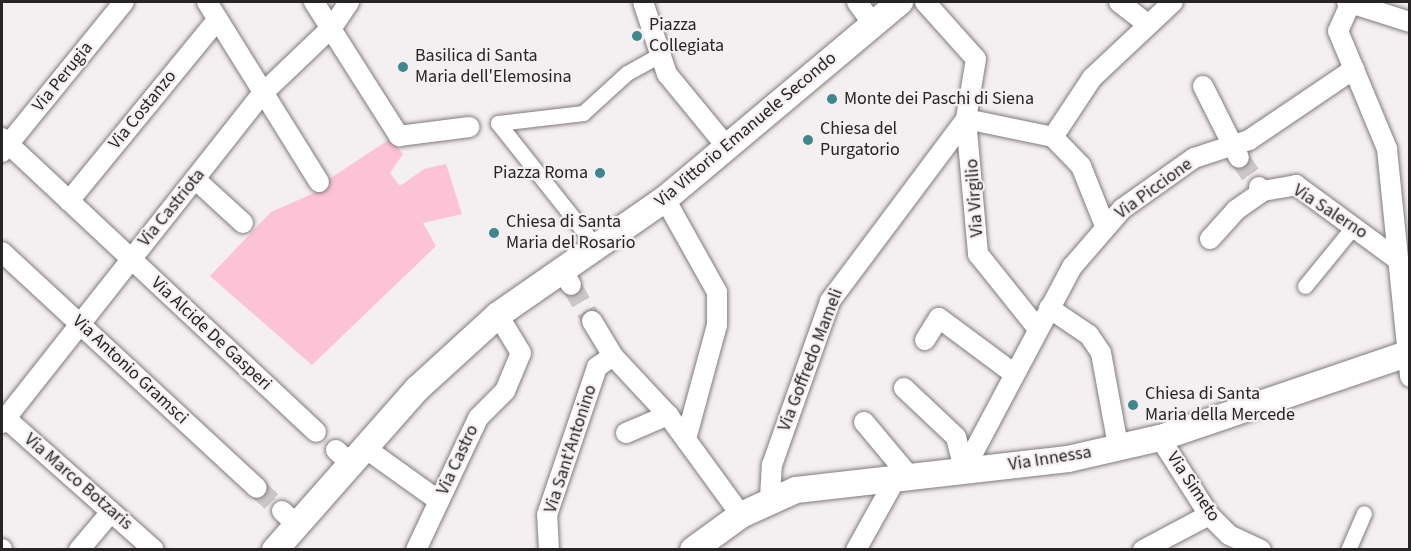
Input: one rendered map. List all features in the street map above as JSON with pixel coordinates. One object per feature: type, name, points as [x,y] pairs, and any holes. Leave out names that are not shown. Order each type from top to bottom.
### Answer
[{"type":"street","name":"Via Perugia","points":[[4,144],[124,2]]},
{"type":"street","points":[[207,2],[319,182]]},
{"type":"street","points":[[314,2],[333,26],[399,136],[469,127]]},
{"type":"street","name":"Via Castriota","points":[[3,419],[263,93],[333,26],[349,2]]},
{"type":"street","points":[[643,2],[660,55],[688,106],[727,147]]},
{"type":"street","points":[[857,2],[873,24]]},
{"type":"street","name":"Via Vittorio Emanuele Secondo","points":[[275,549],[289,518],[417,389],[498,315],[567,279],[597,248],[665,199],[900,2]]},
{"type":"street","points":[[925,2],[976,59],[966,119],[1053,137],[1081,166],[1105,226]]},
{"type":"street","points":[[1119,2],[1146,23]]},
{"type":"street","points":[[1053,137],[1092,78],[1146,23],[1173,2]]},
{"type":"street","points":[[1408,362],[1387,149],[1338,31],[1349,2],[1410,22]]},
{"type":"street","name":"Via Costanzo","points":[[69,201],[218,19]]},
{"type":"street","points":[[597,248],[498,123],[583,113],[627,73],[660,55]]},
{"type":"street","name":"Via Piccione","points":[[964,470],[1049,308],[1105,226],[1194,158],[1234,152],[1354,69]]},
{"type":"street","points":[[1203,86],[1234,152]]},
{"type":"street","name":"Via Virgilio","points":[[966,119],[978,254],[1038,329]]},
{"type":"street","name":"Via Goffredo Mameli","points":[[770,499],[772,465],[830,301],[843,277],[966,119]]},
{"type":"street","name":"Via Alcide De Gasperi","points":[[4,144],[69,201],[316,432]]},
{"type":"street","points":[[195,180],[243,223]]},
{"type":"street","name":"Via Salerno","points":[[1210,239],[1236,210],[1261,189],[1296,185],[1398,260]]},
{"type":"street","points":[[665,199],[717,292],[717,325],[686,439]]},
{"type":"street","points":[[1305,286],[1354,226]]},
{"type":"street","name":"Via Antonio Gramsci","points":[[5,261],[80,324],[257,488]]},
{"type":"street","points":[[1049,308],[1089,335],[1101,353],[1118,446]]},
{"type":"street","name":"Via Castro","points":[[416,549],[478,418],[505,391],[521,352],[498,315]]},
{"type":"street","points":[[925,340],[939,318],[1013,373]]},
{"type":"street","points":[[592,321],[613,356],[668,415],[741,515]]},
{"type":"street","name":"Via Sant'Antonino","points":[[549,549],[547,515],[597,367],[613,356]]},
{"type":"street","name":"Via Innessa","points":[[693,549],[741,515],[770,499],[903,478],[1068,459],[1160,438],[1408,362]]},
{"type":"street","points":[[904,388],[956,436],[964,470]]},
{"type":"street","points":[[626,433],[668,415]]},
{"type":"street","name":"Via Marco Botzaris","points":[[3,419],[154,549]]},
{"type":"street","points":[[856,549],[903,478],[864,422]]},
{"type":"street","name":"Via Simeto","points":[[1160,438],[1209,515],[1229,535],[1255,548]]},
{"type":"street","points":[[351,454],[439,501]]},
{"type":"street","points":[[79,549],[111,512]]},
{"type":"street","points":[[1348,549],[1364,513]]},
{"type":"street","points":[[1143,549],[1209,515]]},
{"type":"shaded area","points":[[390,139],[403,154],[390,173],[400,186],[424,169],[446,164],[462,214],[423,223],[436,246],[312,365],[210,276],[271,212],[330,186],[326,181]]},
{"type":"tunnel","points":[[1239,158],[1259,187]]},
{"type":"tunnel","points":[[571,285],[592,321]]},
{"type":"tunnel","points":[[257,488],[282,511]]},
{"type":"place","name":"Piazza Collegiata","points":[[637,36]]},
{"type":"place","name":"Basilica di Santa Maria dell'Elemosina","points":[[403,67]]},
{"type":"place","name":"Monte dei Paschi di Siena","points":[[832,99]]},
{"type":"place","name":"Chiesa del Purgatorio","points":[[808,140]]},
{"type":"place","name":"Piazza Roma","points":[[600,173]]},
{"type":"place","name":"Chiesa di Santa Maria del Rosario","points":[[494,233]]},
{"type":"place","name":"Chiesa di Santa Maria della Mercede","points":[[1133,405]]}]
